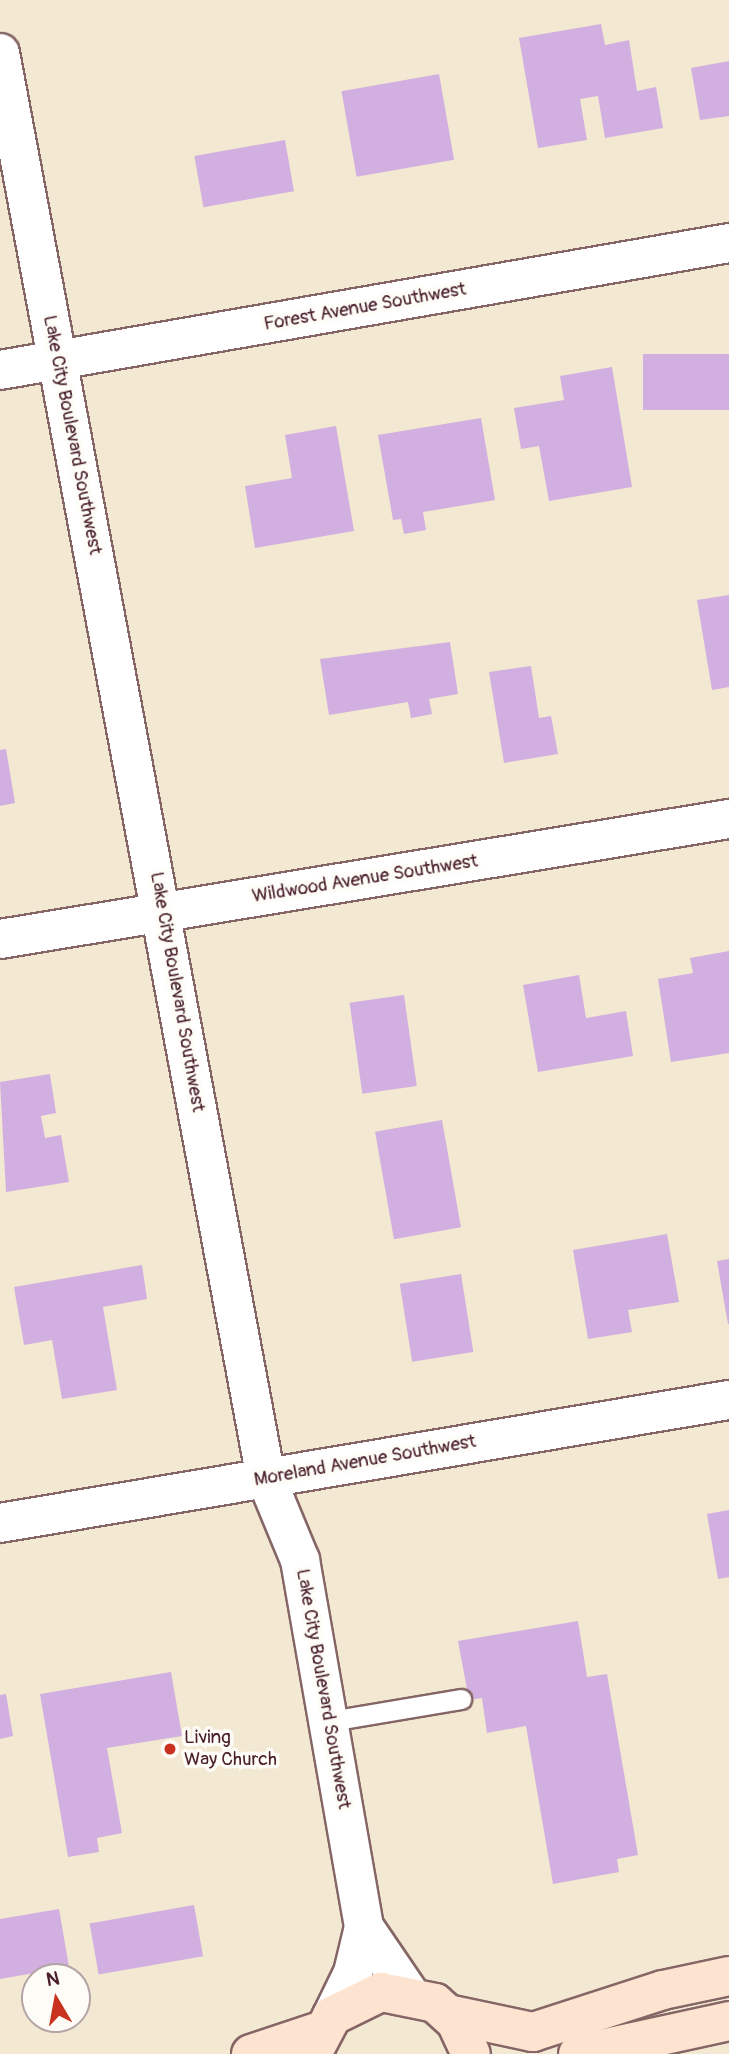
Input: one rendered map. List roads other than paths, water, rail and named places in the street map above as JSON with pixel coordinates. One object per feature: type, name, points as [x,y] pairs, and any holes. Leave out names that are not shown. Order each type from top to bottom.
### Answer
[{"type":"main road","points":[[251,2054],[322,2033],[381,1992],[409,1993],[447,2014],[533,2032],[663,1990],[729,1976]]},
{"type":"main road","points":[[447,2014],[471,2054]]},
{"type":"main road","points":[[578,2054],[729,2021]]},
{"type":"street","name":"Lake City Boulevard Southwest","points":[[0,52],[163,913],[266,1478],[300,1560],[364,1927],[353,1973],[322,2033]]},
{"type":"street","name":"Forest Avenue Southwest","points":[[0,370],[729,243]]},
{"type":"street","name":"Wildwood Avenue Southwest","points":[[0,939],[729,819]]},
{"type":"street","name":"Moreland Avenue Southwest","points":[[0,1523],[729,1400]]},
{"type":"street","name":"Lake City Boulevard Southwest","points":[[364,1927],[409,1993]]},
{"type":"lane","points":[[330,1721],[461,1699]]},
{"type":"place","name":"Living Way Church","points":[[170,1749]]}]
